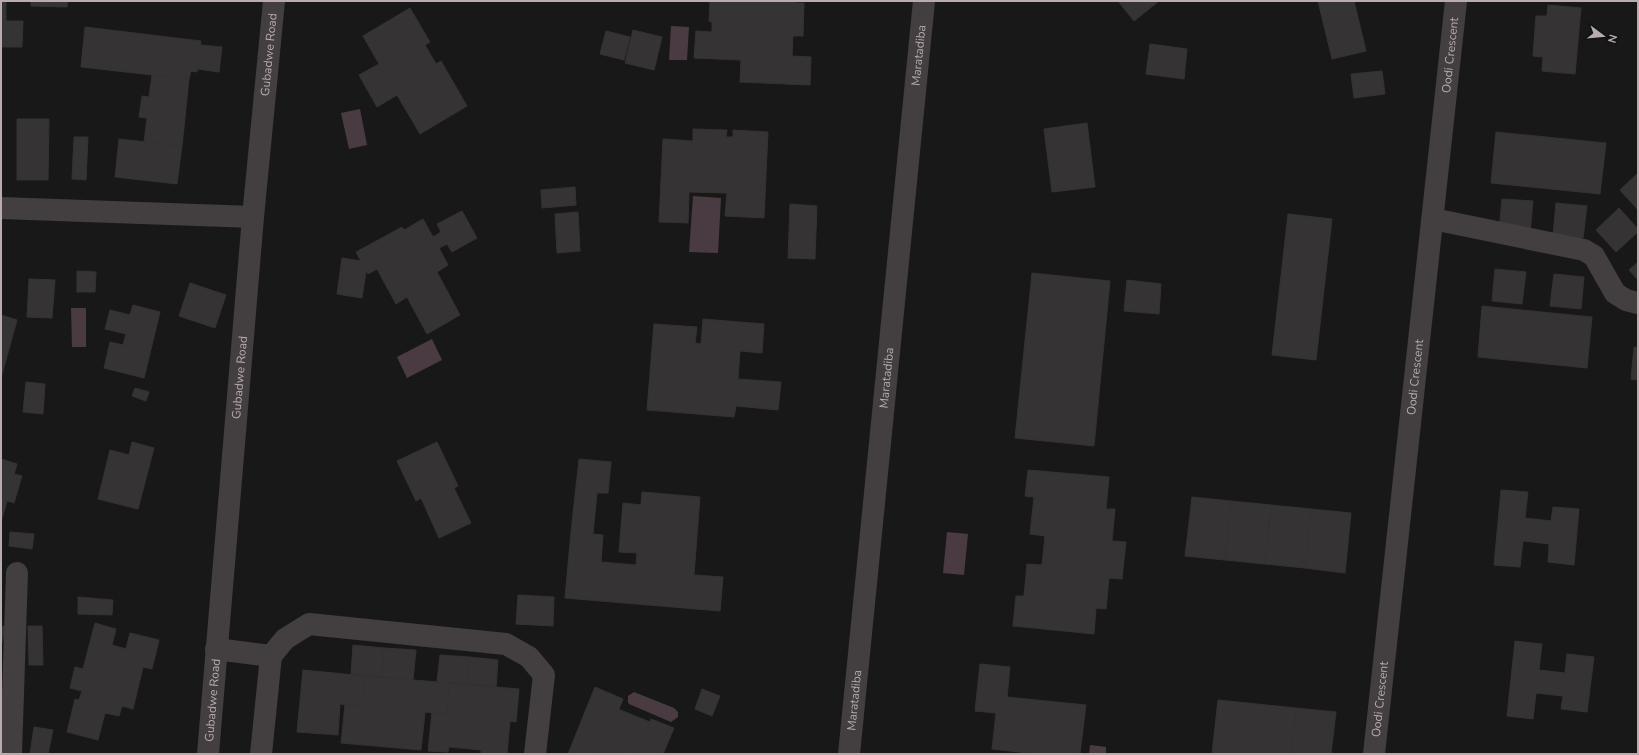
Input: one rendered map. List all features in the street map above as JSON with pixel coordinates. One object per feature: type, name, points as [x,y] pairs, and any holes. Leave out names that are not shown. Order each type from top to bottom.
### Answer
[{"type":"street","name":"Gubadwe Road","points":[[208,754],[253,217],[274,1]]},
{"type":"street","name":"Maratadiba","points":[[849,754],[924,1]]},
{"type":"street","name":"Oodi Crescent","points":[[1374,754],[1456,1]]},
{"type":"street","points":[[1,208],[253,217]]},
{"type":"street","points":[[1433,219],[1584,250],[1594,256],[1615,293],[1626,300],[1638,303]]},
{"type":"street","points":[[11,754],[17,573]]},
{"type":"street","points":[[261,754],[272,656],[285,639],[309,624],[506,644],[529,657],[544,675],[535,754]]},
{"type":"street","points":[[216,649],[272,656]]},
{"type":"shaded area","points":[[671,26],[689,27],[687,60],[669,60]]},
{"type":"shaded area","points":[[360,109],[367,145],[349,149],[341,113]]},
{"type":"shaded area","points":[[693,196],[721,198],[718,253],[689,252]]},
{"type":"shaded area","points":[[71,308],[86,308],[86,347],[72,347]]},
{"type":"shaded area","points":[[432,339],[442,360],[407,378],[397,357]]},
{"type":"shaded area","points":[[947,532],[968,534],[964,575],[943,573]]},
{"type":"shaded area","points":[[634,692],[674,708],[678,712],[678,717],[671,722],[629,704],[628,696]]},
{"type":"shaded area","points":[[1090,745],[1106,747],[1106,754],[1089,754]]},
{"type":"building","points":[[1,1],[6,1],[6,21],[23,21],[22,47],[1,47]]},
{"type":"building","points":[[31,1],[68,1],[67,7],[31,6]]},
{"type":"building","points":[[710,1],[796,1],[795,3],[804,3],[803,36],[793,36],[792,56],[811,57],[810,85],[740,82],[741,60],[694,58],[696,31],[712,32],[712,22],[709,21]]},
{"type":"building","points":[[1118,1],[1159,1],[1134,21]]},
{"type":"building","points":[[1318,1],[1354,1],[1366,51],[1332,59]]},
{"type":"building","points":[[1548,5],[1581,8],[1575,74],[1542,71],[1543,57],[1533,56],[1536,16],[1547,16]]},
{"type":"building","points":[[410,8],[430,42],[425,45],[436,64],[441,61],[467,106],[420,134],[397,95],[377,107],[359,75],[379,64],[363,36]]},
{"type":"building","points":[[85,27],[201,41],[197,72],[191,71],[189,79],[81,67]]},
{"type":"building","points":[[633,30],[662,37],[654,70],[625,63]]},
{"type":"building","points":[[606,31],[630,37],[624,60],[600,54]]},
{"type":"building","points":[[1150,44],[1187,49],[1184,79],[1146,74]]},
{"type":"building","points":[[200,45],[222,47],[219,72],[197,69]]},
{"type":"building","points":[[1382,71],[1385,94],[1354,98],[1351,74]]},
{"type":"building","points":[[152,75],[189,79],[182,146],[144,142],[147,118],[139,117],[142,96],[149,97]]},
{"type":"building","points":[[17,119],[49,119],[48,180],[17,180]]},
{"type":"building","points":[[1087,123],[1095,187],[1052,192],[1044,129]]},
{"type":"building","points":[[693,129],[727,130],[726,137],[733,137],[733,130],[768,132],[764,218],[725,216],[727,193],[689,192],[688,223],[659,222],[663,139],[693,141]]},
{"type":"building","points":[[1496,132],[1606,143],[1600,194],[1491,183]]},
{"type":"building","points":[[74,137],[88,137],[86,180],[72,179]]},
{"type":"building","points":[[119,139],[182,146],[177,184],[115,177]]},
{"type":"building","points":[[1638,173],[1638,210],[1620,190]]},
{"type":"building","points":[[575,187],[576,205],[542,208],[541,190]]},
{"type":"building","points":[[1502,199],[1533,201],[1530,233],[1499,231]]},
{"type":"building","points":[[1556,203],[1587,206],[1583,238],[1553,235]]},
{"type":"building","points":[[790,204],[817,206],[815,259],[788,258]]},
{"type":"building","points":[[1619,208],[1638,229],[1638,232],[1616,252],[1596,230]]},
{"type":"building","points":[[462,211],[477,238],[452,252],[447,244],[439,248],[448,265],[437,272],[460,315],[427,334],[407,297],[396,304],[377,269],[368,274],[366,271],[362,298],[337,294],[342,258],[361,261],[356,252],[402,227],[404,230],[423,219],[433,237],[441,232],[437,224]]},
{"type":"building","points":[[578,212],[580,251],[557,253],[555,214]]},
{"type":"building","points":[[1288,214],[1332,219],[1316,360],[1272,355]]},
{"type":"building","points":[[1638,262],[1638,280],[1629,270]]},
{"type":"building","points":[[1495,269],[1526,272],[1522,304],[1492,301]]},
{"type":"building","points":[[77,271],[96,272],[95,292],[77,292]]},
{"type":"building","points":[[1032,273],[1110,281],[1094,446],[1015,438]]},
{"type":"building","points":[[1554,274],[1584,277],[1581,309],[1550,306]]},
{"type":"building","points":[[29,279],[55,280],[52,318],[27,317]]},
{"type":"building","points":[[1127,280],[1161,284],[1159,314],[1124,311]]},
{"type":"building","points":[[190,283],[226,295],[215,328],[179,316]]},
{"type":"building","points":[[133,305],[160,312],[144,378],[104,368],[110,342],[123,345],[126,334],[105,329],[110,310],[130,315]]},
{"type":"building","points":[[1482,306],[1592,317],[1587,368],[1478,357]]},
{"type":"building","points":[[1,315],[17,320],[1,378]]},
{"type":"building","points":[[703,319],[764,324],[762,353],[740,351],[738,379],[781,382],[778,410],[736,406],[734,417],[647,410],[654,324],[697,327],[695,343],[701,344]]},
{"type":"building","points":[[1634,347],[1638,348],[1638,380],[1631,379]]},
{"type":"building","points":[[26,382],[45,384],[43,414],[23,412]]},
{"type":"building","points":[[135,388],[149,392],[146,401],[132,396]]},
{"type":"building","points":[[132,442],[154,448],[138,509],[98,499],[110,450],[129,455]]},
{"type":"building","points":[[437,442],[458,486],[454,488],[471,523],[439,538],[421,498],[416,501],[397,461]]},
{"type":"building","points":[[1,459],[17,464],[14,474],[22,476],[14,503],[7,501],[2,519]]},
{"type":"building","points":[[579,459],[611,462],[608,493],[597,493],[593,534],[571,532]]},
{"type":"building","points":[[1028,470],[1109,477],[1106,509],[1115,509],[1112,541],[1126,542],[1122,579],[1109,578],[1106,609],[1096,608],[1094,634],[1013,626],[1016,596],[1024,596],[1027,564],[1042,565],[1045,536],[1030,534],[1034,497],[1025,496]]},
{"type":"building","points":[[1501,490],[1528,492],[1525,518],[1551,521],[1553,507],[1579,509],[1574,565],[1548,562],[1549,544],[1523,541],[1520,567],[1494,565]]},
{"type":"building","points":[[642,492],[700,497],[694,575],[723,577],[720,611],[565,598],[571,532],[603,535],[601,562],[636,565],[637,553],[619,552],[623,503],[641,505]]},
{"type":"building","points":[[1192,497],[1231,501],[1225,560],[1185,556]]},
{"type":"building","points":[[1231,501],[1271,505],[1265,564],[1225,560]]},
{"type":"building","points":[[1271,505],[1311,509],[1305,568],[1265,564]]},
{"type":"building","points":[[1311,509],[1351,513],[1345,573],[1305,568]]},
{"type":"building","points":[[10,532],[34,534],[32,549],[9,546]]},
{"type":"building","points":[[518,595],[554,597],[553,626],[516,624]]},
{"type":"building","points":[[78,597],[113,600],[112,615],[78,614]]},
{"type":"building","points":[[95,623],[116,629],[112,645],[126,649],[130,633],[159,640],[152,669],[143,667],[133,709],[122,706],[119,716],[105,713],[98,740],[67,732],[75,699],[79,700],[82,691],[70,688],[75,667],[83,669]]},
{"type":"building","points":[[1,626],[6,627],[1,646]]},
{"type":"building","points":[[28,626],[42,626],[43,665],[29,665]]},
{"type":"building","points":[[1515,641],[1542,644],[1539,670],[1565,673],[1567,654],[1594,657],[1587,712],[1561,709],[1563,696],[1536,693],[1533,719],[1507,716]]},
{"type":"building","points":[[353,645],[384,648],[382,677],[351,674]]},
{"type":"building","points":[[384,648],[416,650],[413,680],[382,677]]},
{"type":"building","points":[[440,655],[469,657],[467,684],[437,682]]},
{"type":"building","points":[[469,657],[498,660],[496,687],[467,684]]},
{"type":"building","points":[[980,664],[1010,667],[1007,697],[1086,705],[1080,754],[1037,754],[992,749],[996,713],[975,711]]},
{"type":"building","points":[[303,670],[365,676],[362,706],[340,704],[338,735],[297,732]]},
{"type":"building","points":[[365,676],[450,683],[447,714],[425,712],[421,750],[341,743],[345,705],[362,706]]},
{"type":"building","points":[[450,683],[519,689],[516,722],[510,721],[507,754],[481,754],[481,750],[449,747],[448,752],[428,751],[432,712],[447,714]]},
{"type":"building","points":[[595,687],[623,699],[600,754],[568,754]]},
{"type":"building","points":[[702,689],[720,696],[712,716],[695,709]]},
{"type":"building","points":[[1218,700],[1296,708],[1291,754],[1212,754]]},
{"type":"building","points":[[1296,708],[1336,712],[1331,754],[1291,754]]},
{"type":"building","points":[[618,709],[650,722],[637,754],[600,753]]},
{"type":"building","points":[[651,719],[674,728],[663,754],[637,754]]},
{"type":"building","points":[[34,727],[53,730],[48,754],[30,754]]}]
